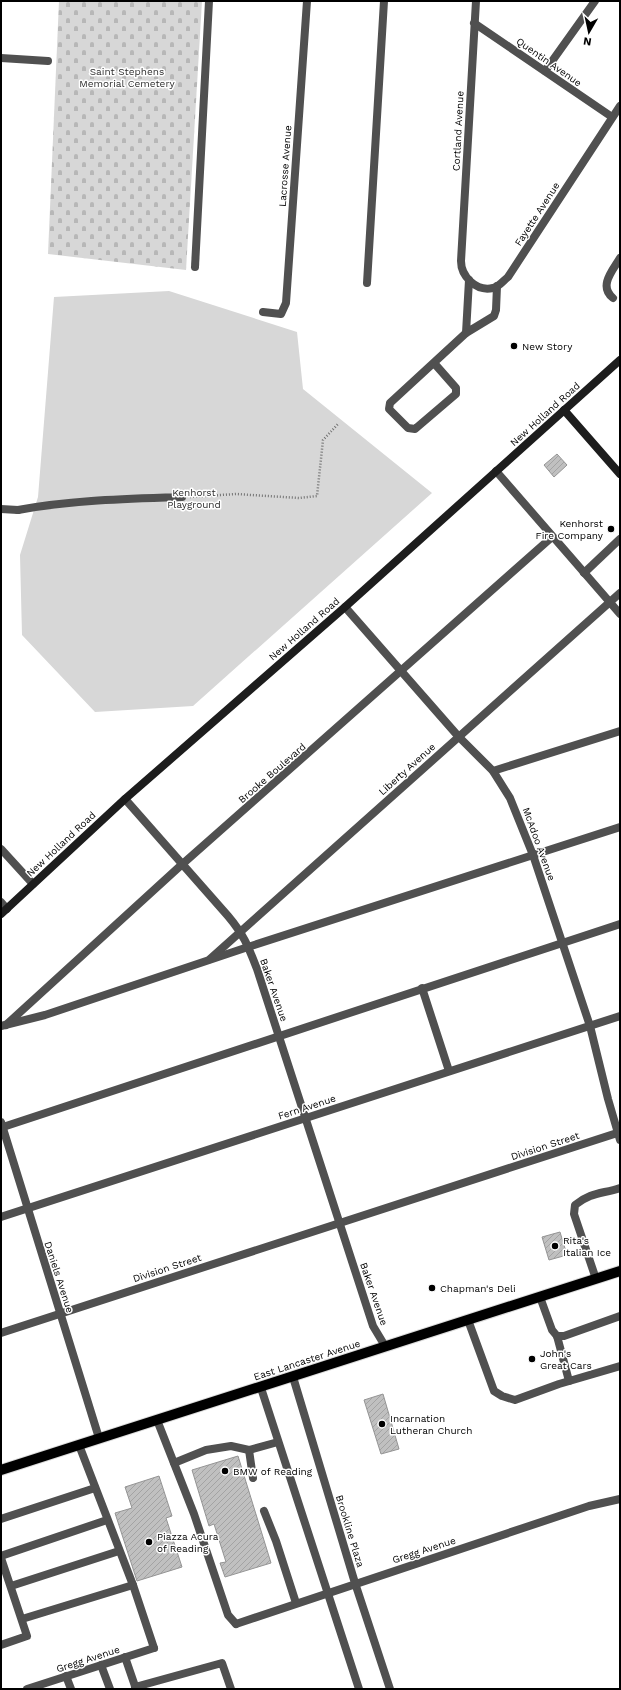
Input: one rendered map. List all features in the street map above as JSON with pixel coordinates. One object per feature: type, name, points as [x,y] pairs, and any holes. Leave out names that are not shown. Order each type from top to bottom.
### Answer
[{"type":"main road","name":"New Holland Road","points":[[4,911],[125,799],[345,607],[620,360]]},
{"type":"main road","points":[[564,410],[620,474]]},
{"type":"main road","name":"East Lancaster Avenue","points":[[1,1470],[261,1388],[385,1346],[620,1271]]},
{"type":"street","points":[[195,267],[209,1]]},
{"type":"street","name":"Lacrosse Avenue","points":[[263,312],[281,314],[286,304],[307,1]]},
{"type":"street","points":[[367,283],[384,1]]},
{"type":"street","name":"Cortland Avenue","points":[[469,280],[463,271],[461,261],[476,1]]},
{"type":"street","points":[[545,71],[595,1]]},
{"type":"street","name":"Quentin Avenue","points":[[474,22],[612,118]]},
{"type":"street","points":[[1,58],[48,61]]},
{"type":"street","name":"Fayette Avenue","points":[[497,286],[508,277],[620,106]]},
{"type":"street","points":[[613,298],[608,294],[605,288],[606,283],[620,258]]},
{"type":"street","points":[[434,363],[456,388],[456,394],[415,429],[408,428],[389,409],[390,403],[434,363],[466,334],[494,316],[496,310],[497,286],[492,288],[481,288],[469,280]]},
{"type":"street","points":[[466,334],[469,280]]},
{"type":"street","points":[[496,471],[620,614]]},
{"type":"street","points":[[1,509],[18,510],[41,506],[109,500],[182,497]]},
{"type":"street","name":"Brooke Boulevard","points":[[4,1025],[552,537]]},
{"type":"street","points":[[584,573],[620,540]]},
{"type":"street","name":"Liberty Avenue","points":[[208,961],[458,736],[620,593]]},
{"type":"street","name":"McAdoo Avenue","points":[[345,607],[458,736],[499,778],[517,811],[590,1026],[619,1135]]},
{"type":"street","points":[[493,771],[620,729]]},
{"type":"street","name":"Baker Avenue","points":[[125,799],[240,931],[248,947],[373,1326],[385,1346]]},
{"type":"street","name":"Brooke Boulevard","points":[[4,1025],[45,1015],[248,947],[620,827]]},
{"type":"street","points":[[1,849],[33,884]]},
{"type":"street","points":[[1,902],[4,911]]},
{"type":"street","points":[[2,1125],[620,924]]},
{"type":"street","points":[[422,988],[449,1071]]},
{"type":"street","name":"Fern Avenue","points":[[1,1217],[620,1016]]},
{"type":"street","name":"Daniels Avenue","points":[[2,1125],[99,1438]]},
{"type":"street","name":"Division Street","points":[[1,1333],[340,1223],[619,1135]]},
{"type":"street","points":[[596,1279],[574,1210],[575,1205],[582,1199],[601,1192],[620,1188]]},
{"type":"street","points":[[540,1297],[552,1330],[557,1336],[569,1381]]},
{"type":"street","points":[[557,1336],[564,1336],[620,1316]]},
{"type":"street","points":[[468,1320],[494,1391],[502,1396],[515,1400],[569,1381],[620,1366]]},
{"type":"street","name":"Brookline Plaza","points":[[293,1377],[355,1584],[390,1689]]},
{"type":"street","points":[[261,1388],[359,1689]]},
{"type":"street","points":[[157,1420],[174,1463],[206,1450],[231,1446],[249,1450],[278,1442]]},
{"type":"street","points":[[22,1619],[133,1585],[79,1445]]},
{"type":"street","points":[[249,1450],[253,1478]]},
{"type":"street","name":"Gregg Avenue","points":[[174,1463],[194,1514],[228,1616],[236,1624],[589,1506],[620,1499]]},
{"type":"street","points":[[1,1519],[95,1488]]},
{"type":"street","points":[[264,1511],[276,1541],[296,1603]]},
{"type":"street","points":[[1,1645],[27,1636],[1,1557],[107,1520]]},
{"type":"street","points":[[11,1586],[119,1550]]},
{"type":"street","name":"Gregg Avenue","points":[[27,1689],[154,1648],[133,1585]]},
{"type":"street","points":[[125,1657],[135,1688],[222,1663],[231,1689]]},
{"type":"street","points":[[101,1665],[110,1689]]},
{"type":"street","points":[[66,1676],[71,1689]]},
{"type":"path","points":[[182,497],[236,494],[299,498],[317,496],[323,440],[338,424]]},
{"type":"green space","name":"Saint Stephens Memorial Cemetery","points":[[59,1],[202,1],[186,270],[48,254]]},
{"type":"green space","name":"Kenhorst Playground","points":[[169,291],[297,332],[303,389],[432,493],[193,706],[95,712],[22,635],[20,555],[38,497],[54,297]]},
{"type":"building","points":[[557,454],[567,465],[554,477],[544,465]]},
{"type":"building","name":"Rita's Italian Ice","points":[[560,1232],[567,1255],[549,1260],[542,1237]]},
{"type":"building","name":"Incarnation Lutheran Church","points":[[383,1394],[399,1449],[381,1454],[364,1400]]},
{"type":"building","points":[[238,1456],[271,1563],[225,1577],[220,1563],[226,1562],[214,1524],[209,1526],[192,1470]]},
{"type":"building","name":"Piazza Acura of Reading","points":[[159,1476],[172,1516],[166,1518],[182,1567],[137,1581],[115,1513],[132,1508],[125,1487]]},
{"type":"place","name":"New Story","points":[[514,346]]},
{"type":"place","name":"Kenhorst Fire Company","points":[[611,529]]},
{"type":"place","name":"Rita's Italian Ice","points":[[555,1246]]},
{"type":"place","name":"Chapman's Deli","points":[[432,1288]]},
{"type":"place","name":"John's Great Cars","points":[[532,1359]]},
{"type":"place","name":"Incarnation Lutheran Church","points":[[382,1424]]},
{"type":"place","name":"BMW of Reading","points":[[225,1471]]},
{"type":"place","name":"Piazza Acura of Reading","points":[[149,1542]]}]
